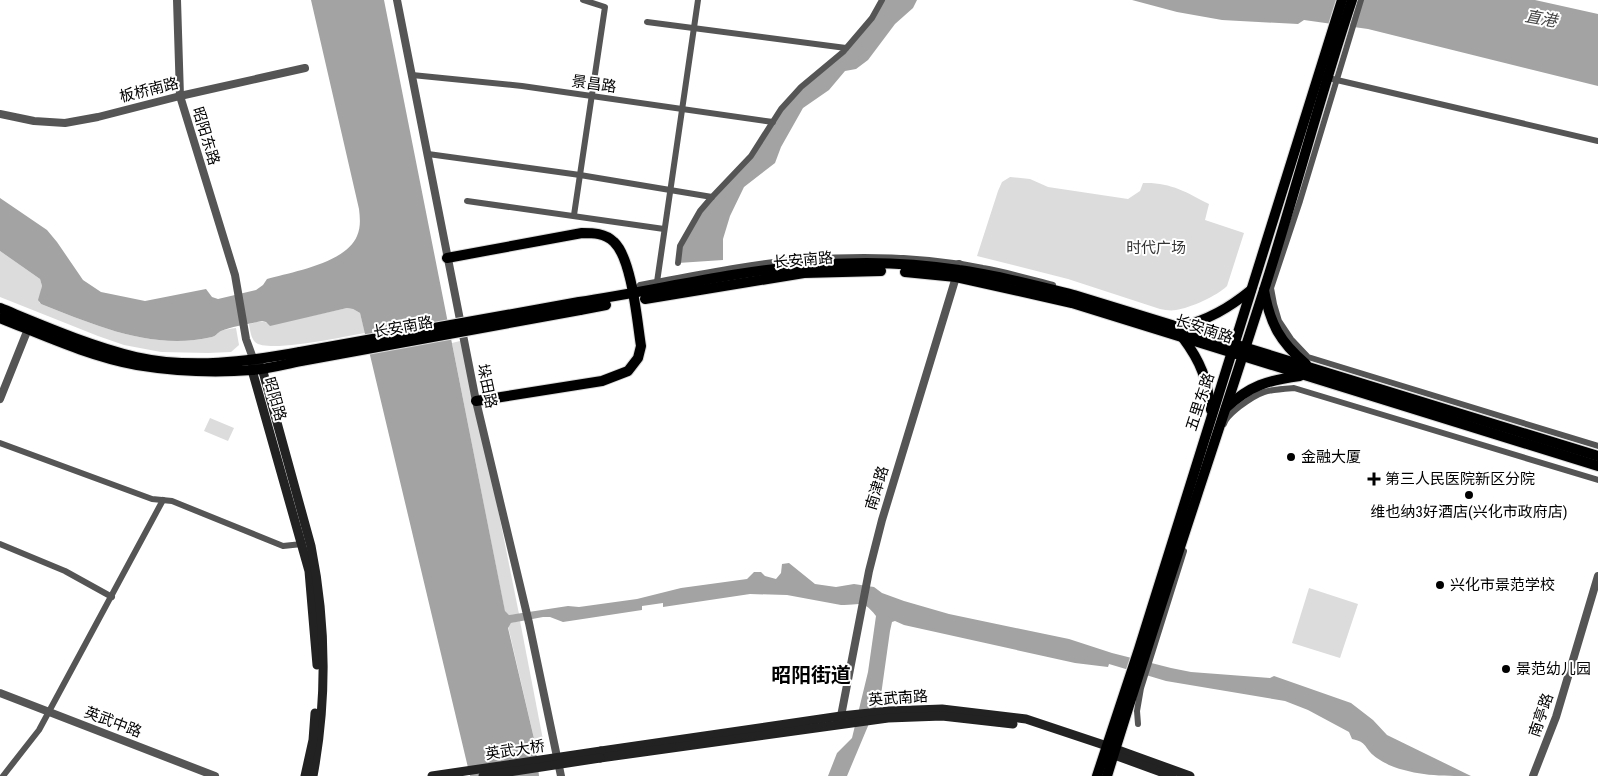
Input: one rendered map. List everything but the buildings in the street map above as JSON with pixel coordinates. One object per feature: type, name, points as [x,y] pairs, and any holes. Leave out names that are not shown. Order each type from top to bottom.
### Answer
[{"type":"main road","points":[[1339,39],[1342,0]]},
{"type":"main road","points":[[1339,39],[1352,0]]},
{"type":"main road","name":"五里东路","points":[[1145,653],[1212,414],[1264,289],[1339,39]]},
{"type":"main road","name":"五里东路","points":[[1097,776],[1110,750],[1133,690],[1225,409],[1251,289],[1327,78]]},
{"type":"main road","points":[[447,258],[582,233],[598,233],[613,240],[620,248],[626,264],[633,298],[641,346],[638,358],[628,371],[602,381],[476,401]]},
{"type":"main road","name":"长安南路","points":[[0,308],[30,325],[95,354],[136,365],[175,370],[256,366],[300,356],[580,306],[804,273],[958,270],[1238,350],[1598,466]]},
{"type":"main road","points":[[1212,414],[1209,390],[1202,370],[1196,356],[1181,333],[1238,301],[1251,289]]},
{"type":"main road","points":[[1225,409],[1244,392],[1262,383],[1308,372],[1281,337],[1268,311],[1264,289]]},
{"type":"main road","name":"长安南路","points":[[0,318],[30,325]]},
{"type":"main road","name":"昭阳路","points":[[256,366],[309,571],[317,672],[313,740],[305,776]]},
{"type":"main road","name":"昭阳路","points":[[256,366],[311,546],[316,572],[321,617],[322,673],[319,742],[313,776]]},
{"type":"main road","name":"长安南路","points":[[1308,372],[1598,456]]},
{"type":"main road","name":"英武南路","points":[[600,755],[842,720],[942,709],[1026,719],[1110,750],[1190,776]]},
{"type":"main road","name":"五里东路","points":[[1107,776],[1110,750]]},
{"type":"main road","name":"英武南路","points":[[1110,750],[1172,776]]},
{"type":"main road","name":"英武大桥","points":[[432,776],[600,755]]},
{"type":"main road","name":"英武大桥","points":[[483,776],[600,755]]},
{"type":"street","name":"昭阳东路","points":[[177,0],[180,96],[234,275],[246,339],[256,366]]},
{"type":"street","name":"垛田路","points":[[397,0],[476,401],[526,611],[560,776]]},
{"type":"street","points":[[574,215],[606,7],[583,0]]},
{"type":"street","points":[[657,282],[680,109],[698,0]]},
{"type":"street","points":[[678,263],[680,246],[700,211],[751,156],[781,109],[801,87],[846,48],[872,18],[882,0]]},
{"type":"street","points":[[1339,39],[1361,0]]},
{"type":"street","points":[[647,22],[846,48]]},
{"type":"street","name":"板桥南路","points":[[0,114],[34,121],[65,123],[98,117],[180,96],[305,68]]},
{"type":"street","name":"景昌路","points":[[412,75],[522,86],[773,122]]},
{"type":"street","points":[[1598,141],[1327,78],[1271,288],[1280,321],[1290,339],[1308,356],[1598,446]]},
{"type":"street","points":[[428,154],[712,196]]},
{"type":"street","points":[[467,201],[574,215],[664,230]]},
{"type":"street","points":[[633,298],[640,285],[762,264],[811,259],[889,258],[958,270],[982,268],[1024,277],[1167,318]]},
{"type":"street","name":"南津路","points":[[842,720],[869,571],[882,520],[958,270]]},
{"type":"street","points":[[0,399],[30,325]]},
{"type":"street","points":[[1145,653],[1225,420],[1255,395],[1269,390],[1294,388],[1598,480]]},
{"type":"street","points":[[0,444],[152,499],[172,502],[282,546],[302,544]]},
{"type":"street","points":[[4,776],[39,730],[162,500]]},
{"type":"street","points":[[0,544],[65,571],[112,596]]},
{"type":"street","name":"南亭路","points":[[1532,776],[1556,717],[1598,576]]},
{"type":"street","points":[[1133,690],[1138,724]]},
{"type":"street","name":"英武中路","points":[[0,693],[215,776]]},
{"type":"green space","name":"时代广场","points":[[1010,177],[1030,179],[1048,187],[1128,199],[1140,191],[1143,183],[1161,184],[1170,186],[1209,204],[1205,220],[1244,233],[1227,286],[1217,294],[1196,304],[1182,309],[1166,310],[1068,279],[977,256],[998,191],[1002,182]]},
{"type":"green space","points":[[0,251],[40,279],[42,286],[39,302],[41,304],[61,312],[124,334],[168,341],[212,337],[223,330],[236,328],[239,345],[231,352],[161,352],[124,345],[98,336],[0,297]]},
{"type":"green space","points":[[347,308],[360,313],[365,333],[307,343],[275,346],[262,345],[255,342],[251,334],[249,324],[255,322],[270,325]]},
{"type":"green space","points":[[464,340],[519,614],[509,615],[505,612],[452,343]]},
{"type":"green space","points":[[210,418],[234,428],[228,441],[204,431]]},
{"type":"green space","points":[[1309,588],[1358,604],[1340,658],[1292,643]]},
{"type":"green space","points":[[520,621],[544,745],[536,747],[508,626],[511,623]]},
{"type":"water","points":[[311,0],[384,0],[505,611],[509,615],[568,606],[579,607],[637,599],[681,588],[747,579],[754,572],[761,572],[765,576],[776,579],[781,573],[782,564],[789,563],[815,584],[836,587],[854,584],[874,587],[882,593],[904,601],[949,614],[1069,639],[1112,653],[1171,668],[1191,672],[1270,678],[1274,676],[1351,703],[1373,720],[1387,735],[1471,776],[1419,773],[1389,765],[1374,756],[1363,743],[1352,739],[1349,732],[1308,710],[1285,701],[1166,681],[1109,664],[1108,667],[1075,663],[904,625],[895,621],[892,622],[890,631],[881,695],[847,776],[828,776],[837,753],[852,738],[868,672],[876,616],[867,607],[860,604],[841,605],[787,595],[750,594],[663,607],[663,603],[642,606],[642,610],[563,622],[550,617],[543,617],[511,623],[508,628],[536,747],[539,776],[470,776],[360,313],[347,308],[270,326],[262,321],[226,329],[212,337],[190,340],[168,341],[146,338],[124,334],[41,304],[38,300],[42,286],[40,279],[0,251],[0,198],[47,230],[83,280],[101,292],[145,301],[206,289],[212,297],[218,299],[256,290],[267,279],[317,265],[342,253],[357,236],[360,226],[359,209]]},
{"type":"water","points":[[882,0],[917,0],[913,8],[895,24],[868,60],[856,69],[845,71],[829,90],[803,108],[781,147],[775,163],[744,187],[730,216],[723,239],[723,260],[678,263],[680,246],[700,211],[751,156],[781,109],[843,52]]},
{"type":"water","name":"直港","points":[[1132,0],[1535,0],[1598,14],[1598,86],[1368,29],[1304,20],[1298,24],[1222,20],[1177,12]]},
{"type":"place","name":"金融大厦","points":[[1291,457]]},
{"type":"place","name":"第三人民医院新区分院","points":[[1374,479]]},
{"type":"place","name":"维也纳3好酒店(兴化市政府店)","points":[[1469,495]]},
{"type":"place","name":"兴化市景范学校","points":[[1440,585]]},
{"type":"place","name":"景范幼儿园","points":[[1506,669]]},
{"type":"district","name":"昭阳街道","points":[[811,675]]}]
